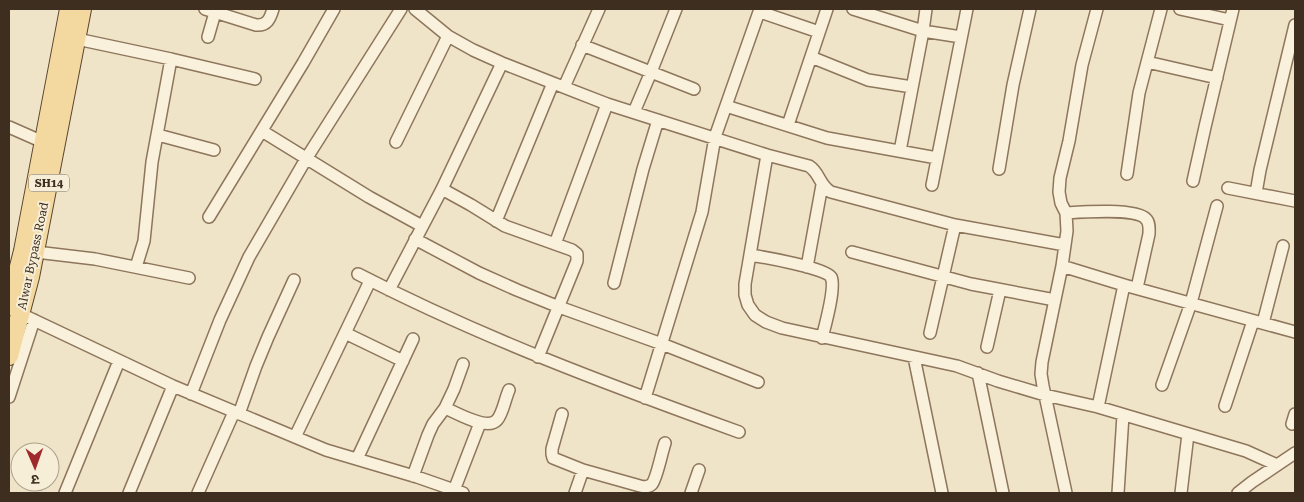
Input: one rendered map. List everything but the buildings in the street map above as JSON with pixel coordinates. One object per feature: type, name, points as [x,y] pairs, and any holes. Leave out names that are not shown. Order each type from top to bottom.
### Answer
[{"type":"main road","name":"Alwar Bypass Road","points":[[21,314],[23,251],[69,9]]},
{"type":"main road","name":"Alwar Bypass Road","points":[[9,356],[36,252],[82,9]]},
{"type":"street","points":[[208,37],[212,10],[261,25],[270,19],[273,9]]},
{"type":"street","points":[[209,217],[334,9]]},
{"type":"street","points":[[191,394],[223,312],[248,257],[306,159],[401,9]]},
{"type":"street","points":[[415,9],[428,14],[448,36],[502,63],[607,104],[767,155],[809,166],[817,173],[822,185],[826,189],[841,196],[956,225],[1065,245]]},
{"type":"street","points":[[496,222],[558,85],[582,45],[599,9]]},
{"type":"street","points":[[634,112],[676,9]]},
{"type":"street","points":[[788,126],[827,9]]},
{"type":"street","points":[[853,9],[923,30],[961,37]]},
{"type":"street","points":[[900,151],[926,9]]},
{"type":"street","points":[[932,185],[967,9]]},
{"type":"street","points":[[999,169],[1013,85],[1030,9]]},
{"type":"street","points":[[1066,493],[1041,374],[1067,231],[1066,213],[1061,203],[1059,192],[1060,178],[1069,141],[1082,65],[1098,9]]},
{"type":"street","points":[[1127,174],[1139,93],[1161,9]]},
{"type":"street","points":[[1180,9],[1230,20]]},
{"type":"street","points":[[1194,182],[1205,126],[1233,9]]},
{"type":"street","points":[[645,398],[702,212],[715,137],[760,10],[819,32]]},
{"type":"street","points":[[1256,193],[1295,25]]},
{"type":"street","points":[[396,142],[448,36]]},
{"type":"street","points":[[77,39],[256,79]]},
{"type":"street","points":[[582,45],[694,89]]},
{"type":"street","points":[[811,57],[868,80],[912,87]]},
{"type":"street","points":[[136,267],[144,241],[150,175],[171,59]]},
{"type":"street","points":[[1147,62],[1217,78]]},
{"type":"street","points":[[389,290],[442,189],[502,63]]},
{"type":"street","points":[[555,244],[607,104]]},
{"type":"street","points":[[726,106],[827,138],[937,158]]},
{"type":"street","points":[[614,283],[640,178],[658,120]]},
{"type":"street","points":[[9,127],[43,142]]},
{"type":"street","points":[[262,131],[369,197],[422,226]]},
{"type":"street","points":[[158,135],[214,150]]},
{"type":"street","points":[[767,155],[745,295],[748,305],[755,315],[766,322],[822,338],[957,366],[998,382],[1123,414],[1246,452],[1278,465]]},
{"type":"street","points":[[807,267],[822,185]]},
{"type":"street","points":[[1228,188],[1295,201]]},
{"type":"street","points":[[442,189],[472,205],[496,222],[575,252],[577,258],[538,357]]},
{"type":"street","points":[[1162,384],[1191,302],[1217,206]]},
{"type":"street","points":[[1066,213],[1133,213],[1141,215],[1147,220],[1149,234],[1137,288]]},
{"type":"street","points":[[930,333],[956,225]]},
{"type":"street","points":[[415,240],[479,273],[559,307],[662,344],[758,382]]},
{"type":"street","points":[[1225,406],[1258,322],[1283,246]]},
{"type":"street","points":[[36,252],[95,259],[189,278]]},
{"type":"street","points":[[852,252],[944,277],[1054,300]]},
{"type":"street","points":[[750,255],[807,267],[829,274],[832,278],[832,289],[822,338]]},
{"type":"street","points":[[1062,266],[1295,332]]},
{"type":"street","points":[[358,274],[475,331],[645,398],[739,432]]},
{"type":"street","points":[[198,493],[236,413],[294,280]]},
{"type":"street","points":[[295,437],[370,281]]},
{"type":"street","points":[[1098,407],[1124,285]]},
{"type":"street","points":[[986,347],[1000,290]]},
{"type":"street","points":[[9,397],[21,314],[173,386],[326,450],[413,476],[457,492],[480,423]]},
{"type":"street","points":[[345,333],[403,361]]},
{"type":"street","points":[[357,459],[413,339]]},
{"type":"street","points":[[914,357],[942,493]]},
{"type":"street","points":[[65,493],[119,361]]},
{"type":"street","points":[[413,476],[428,435],[433,424],[446,408],[463,364]]},
{"type":"street","points":[[978,373],[1003,493]]},
{"type":"street","points":[[129,493],[173,386]]},
{"type":"street","points":[[446,408],[480,423],[488,424],[495,422],[508,390]]},
{"type":"street","points":[[562,414],[552,454],[557,461],[582,470],[647,487],[652,484],[656,477],[665,443]]},
{"type":"street","points":[[1118,493],[1123,414]]},
{"type":"street","points":[[1181,493],[1188,434]]},
{"type":"street","points":[[1238,493],[1278,465],[1293,457]]},
{"type":"street","points":[[575,493],[582,470]]},
{"type":"street","points":[[691,493],[699,470]]}]
